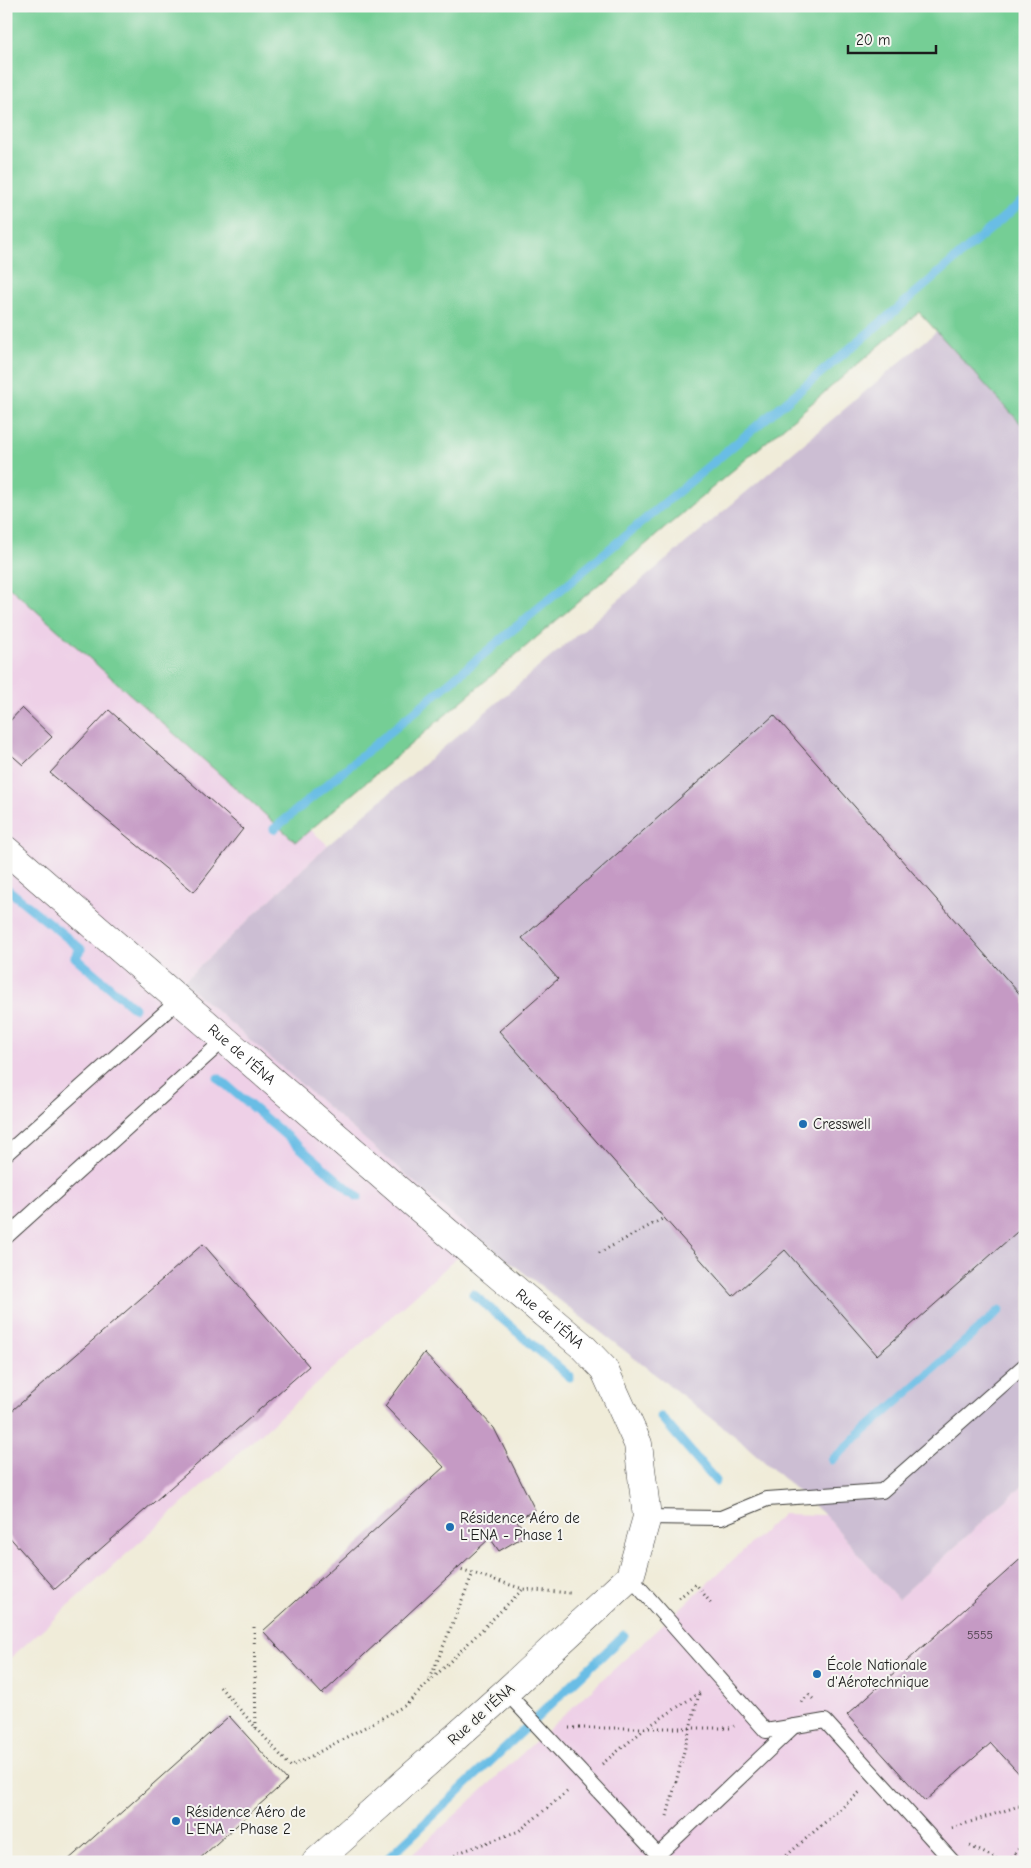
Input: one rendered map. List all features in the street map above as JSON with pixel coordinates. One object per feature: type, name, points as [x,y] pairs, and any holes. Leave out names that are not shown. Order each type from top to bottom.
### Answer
[{"type":"street","name":"Rue de l'ÉNA","points":[[6,850],[581,1345],[604,1369],[638,1444],[647,1517],[630,1577],[506,1692],[316,1862]]},
{"type":"lane","points":[[6,1154],[179,1000]]},
{"type":"lane","points":[[6,1237],[225,1040]]},
{"type":"lane","points":[[647,1517],[722,1518],[767,1499],[882,1491],[1025,1365]]},
{"type":"lane","points":[[630,1577],[766,1731],[825,1721],[953,1862]]},
{"type":"lane","points":[[506,1692],[658,1855],[794,1726]]},
{"type":"path","points":[[599,1253],[664,1218]]},
{"type":"path","points":[[457,1568],[523,1589],[553,1590]]},
{"type":"path","points":[[429,1682],[473,1573]]},
{"type":"path","points":[[220,1686],[291,1767],[406,1705],[523,1589]]},
{"type":"path","points":[[254,1627],[256,1728]]},
{"type":"path","points":[[447,1862],[458,1853],[520,1831],[646,1728],[700,1692],[717,1676]]},
{"type":"path","points":[[669,1805],[700,1692]]},
{"type":"path","points":[[570,1728],[731,1728],[737,1724]]},
{"type":"path","points":[[779,1862],[851,1801]]},
{"type":"path","points":[[1025,1804],[1019,1806],[1025,1814]]},
{"type":"path","points":[[1009,1862],[1025,1840]]},
{"type":"path","points":[[967,1845],[1003,1862]]},
{"type":"shaded area","points":[[937,331],[1025,428],[1025,1483],[898,1599],[825,1515],[736,1437],[479,1238],[183,982],[328,845]]},
{"type":"shaded area","points":[[6,564],[328,845],[183,982],[479,1238],[6,1662]]},
{"type":"shaded area","name":"École Nationale d'Aérotechnique","points":[[1025,1483],[1025,1862],[404,1862],[783,1514],[825,1515],[898,1599]]},
{"type":"green space","points":[[6,6],[1025,6],[1025,428],[919,312],[296,842],[6,584]]},
{"type":"building","points":[[22,708],[52,737],[23,765],[6,750],[6,725]]},
{"type":"building","points":[[109,710],[243,829],[194,892],[50,773]]},
{"type":"building","name":"Cresswell","points":[[774,715],[1025,1000],[1025,1225],[877,1355],[785,1250],[733,1296],[499,1031],[558,979],[522,938]]},
{"type":"building","points":[[203,1244],[309,1366],[55,1589],[6,1533],[6,1416]]},
{"type":"building","name":"Résidence Aéro de L'ENA - Phase 1","points":[[424,1353],[494,1428],[535,1510],[516,1520],[528,1534],[499,1551],[490,1538],[322,1694],[263,1631],[444,1467],[385,1406]]},
{"type":"building","name":"École Nationale d'Aérotechnique","points":[[1025,1555],[1025,1780],[991,1743],[925,1801],[847,1715]]},
{"type":"building","name":"Résidence Aéro de L'ENA - Phase 2","points":[[229,1716],[287,1780],[196,1862],[66,1862]]},
{"type":"waterway","points":[[274,829],[896,310],[1025,199]]},
{"type":"waterway","points":[[6,888],[81,949],[75,957],[134,1008]]},
{"type":"waterway","points":[[218,1078],[358,1197]]},
{"type":"waterway","points":[[473,1294],[570,1377]]},
{"type":"waterway","points":[[832,1460],[1000,1310]]},
{"type":"waterway","points":[[661,1417],[716,1481]]},
{"type":"waterway","points":[[384,1862],[624,1635]]},
{"type":"place","name":"Cresswell","points":[[803,1124]]},
{"type":"place","name":"Résidence Aéro de L'ENA - Phase 1","points":[[450,1527]]},
{"type":"place","name":"École Nationale d'Aérotechnique","points":[[817,1674]]},
{"type":"place","name":"Résidence Aéro de L'ENA - Phase 2","points":[[176,1821]]}]
